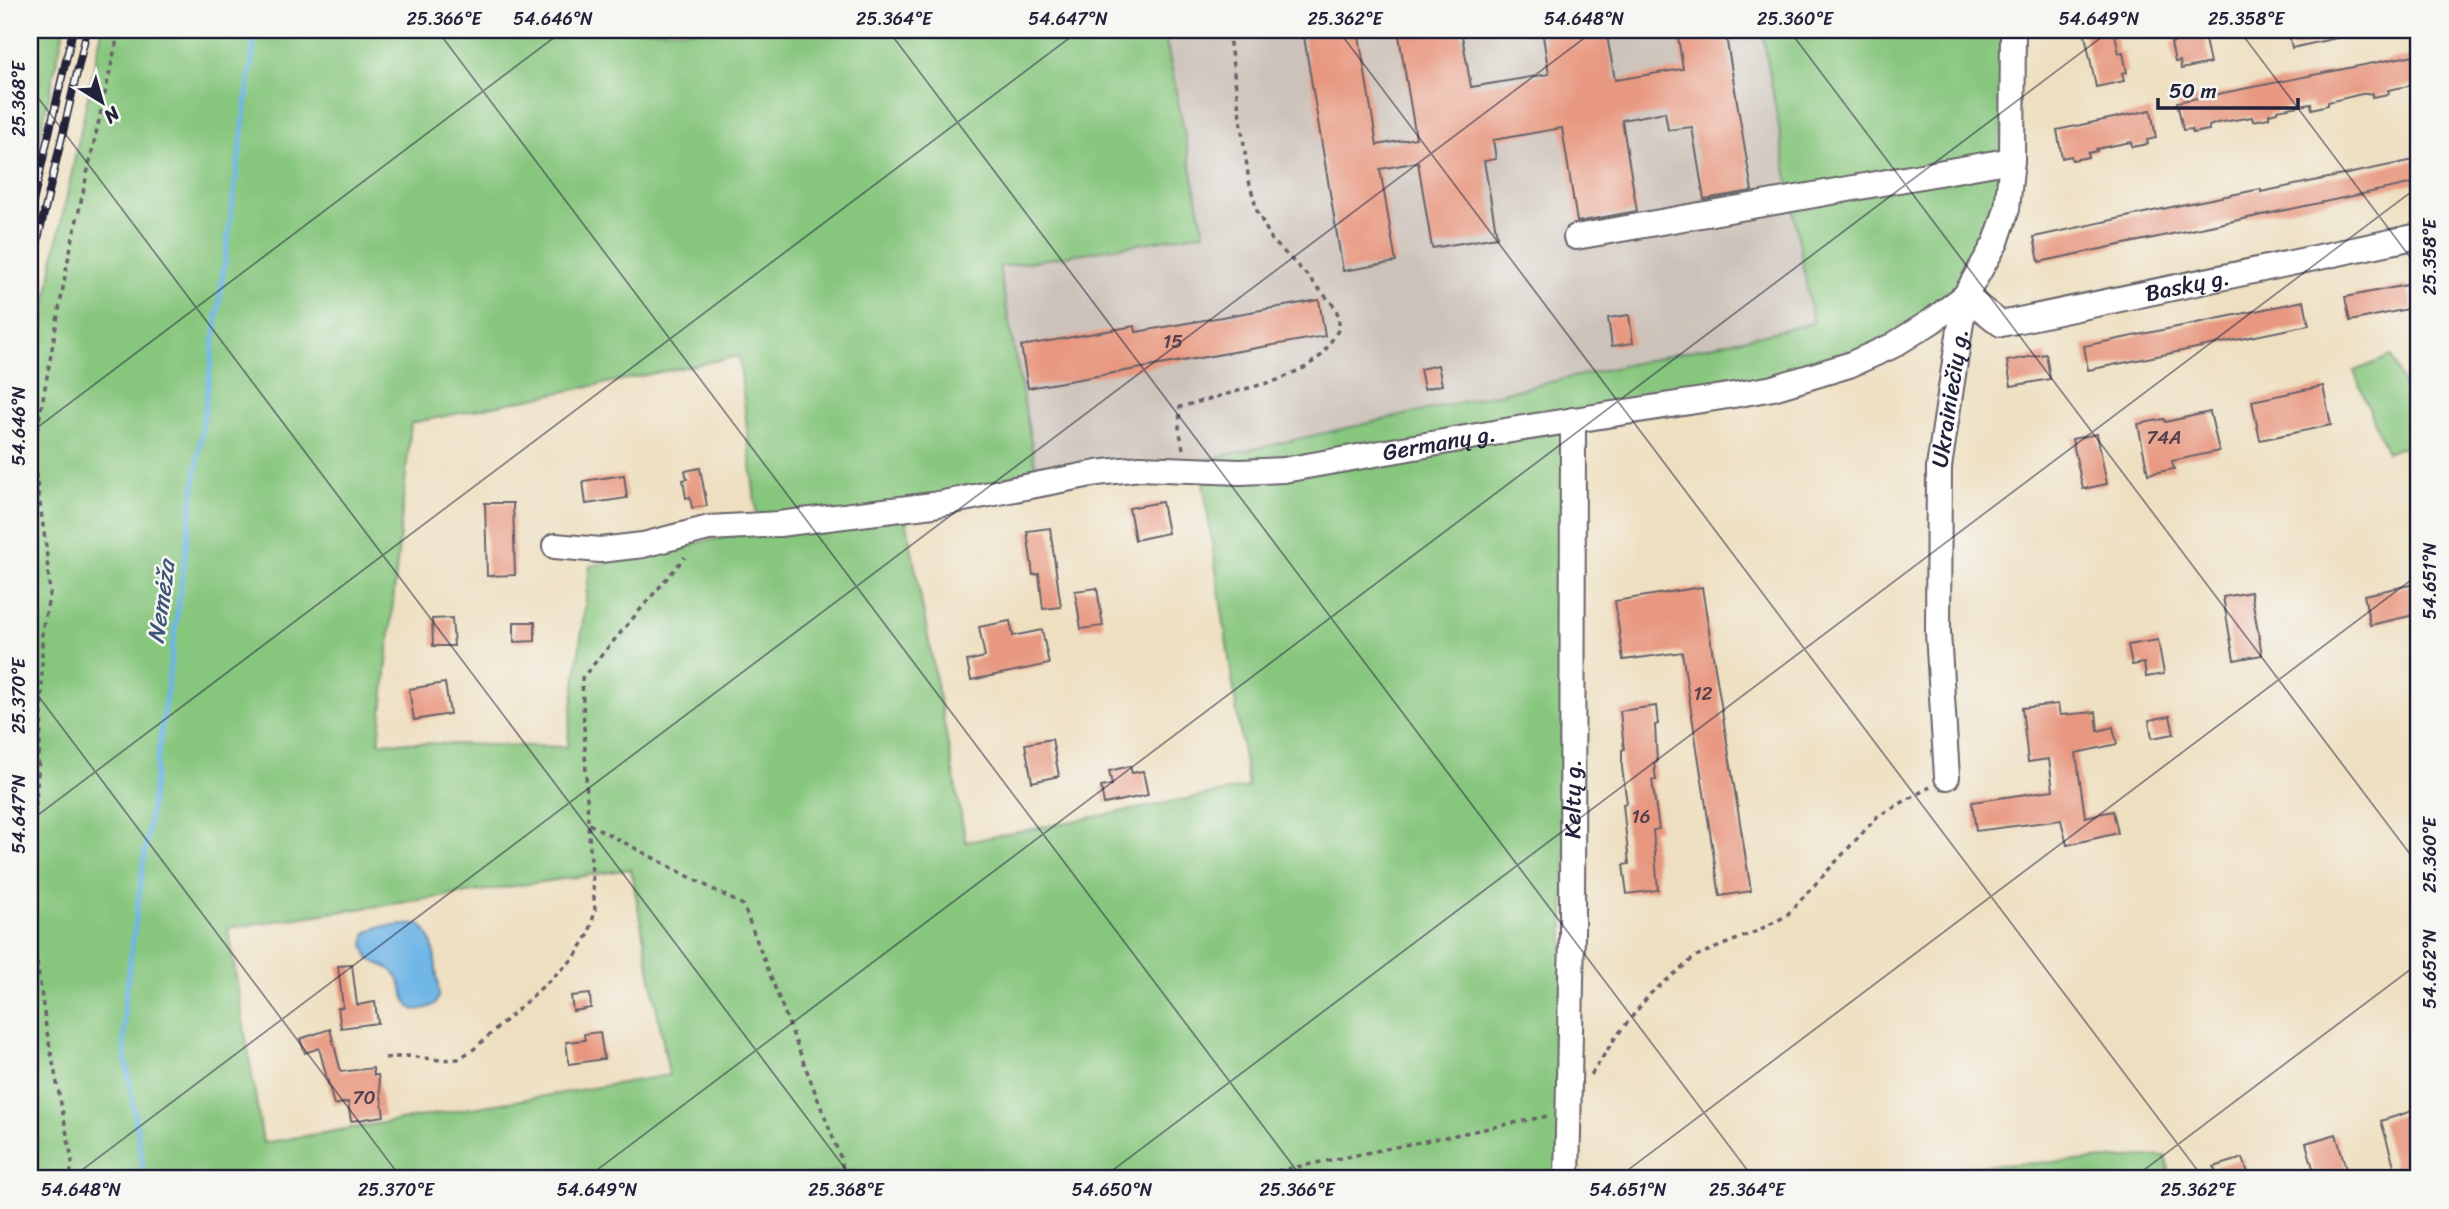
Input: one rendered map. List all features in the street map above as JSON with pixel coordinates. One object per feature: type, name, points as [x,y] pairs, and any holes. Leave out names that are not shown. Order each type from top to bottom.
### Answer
[{"type":"street","name":"Ukrainiečių g.","points":[[1947,777],[1938,634],[1939,467],[1965,296],[1996,242],[2007,209],[2012,160],[2012,30]]},
{"type":"street","points":[[1576,237],[2012,160]]},
{"type":"street","name":"Baskų g.","points":[[1965,296],[2001,324],[2419,236]]},
{"type":"street","name":"Germanų g.","points":[[555,545],[600,550],[643,545],[709,528],[779,524],[891,510],[970,498],[1097,473],[1140,468],[1240,472],[1284,470],[1728,396],[1812,378],[1849,365],[1892,346],[1965,296]]},
{"type":"street","name":"Keltų g.","points":[[1567,1179],[1572,920],[1573,420]]},
{"type":"path","points":[[30,886],[42,715],[43,631],[50,593],[33,454],[68,260],[119,30]]},
{"type":"path","points":[[1186,469],[1179,427],[1180,407],[1278,380],[1306,367],[1322,355],[1339,329],[1335,307],[1272,240],[1257,211],[1249,181],[1228,30]]},
{"type":"path","points":[[385,1058],[408,1056],[458,1059],[474,1049],[574,958],[589,934],[595,910],[588,823],[582,678],[709,528]]},
{"type":"path","points":[[1588,1080],[1615,1038],[1650,994],[1696,956],[1786,916],[1878,816],[1947,777]]},
{"type":"path","points":[[588,823],[743,905],[841,1159],[845,1179]]},
{"type":"path","points":[[30,913],[46,1027],[72,1160],[70,1179]]},
{"type":"path","points":[[1238,1179],[1568,1112]]},
{"type":"shaded area","points":[[1164,30],[1762,30],[1813,323],[1200,461],[1036,469],[998,267],[1204,233]]},
{"type":"green space","points":[[30,30],[64,30],[30,179]]},
{"type":"green space","points":[[102,30],[1164,30],[1204,233],[999,267],[1036,469],[905,513],[966,842],[1248,787],[1200,461],[1813,323],[1762,30],[2003,30],[2002,191],[1993,229],[1958,287],[1937,307],[1864,350],[1784,378],[1574,411],[1559,1179],[857,1179],[854,1170],[771,1179],[30,1179],[30,413],[53,261]],"holes":[[[739,356],[758,530],[590,566],[567,747],[379,742],[411,423]],[[631,869],[669,1075],[263,1143],[228,928]]]},
{"type":"green space","points":[[2392,356],[2419,422],[2419,440],[2387,453],[2354,371]]},
{"type":"green space","points":[[2165,1156],[2172,1179],[1961,1179],[1960,1167]]},
{"type":"water","points":[[419,924],[425,929],[432,946],[439,996],[433,1005],[414,1010],[407,1002],[398,978],[390,969],[369,959],[364,945],[366,933],[379,927]]},
{"type":"building","points":[[1358,30],[1377,145],[1416,138],[1398,30],[1461,30],[1471,87],[1549,74],[1542,30],[1606,30],[1615,80],[1683,69],[1677,30],[1725,30],[1752,191],[1704,199],[1692,127],[1668,130],[1665,112],[1622,120],[1637,211],[1577,222],[1562,128],[1493,140],[1496,159],[1484,161],[1497,237],[1432,248],[1418,162],[1380,169],[1396,262],[1343,271],[1304,37]]},
{"type":"building","points":[[2084,30],[2114,30],[2127,72],[2122,73],[2124,81],[2096,87]]},
{"type":"building","points":[[2203,30],[2210,63],[2181,69],[2180,61],[2175,62],[2171,43],[2176,42],[2174,33]]},
{"type":"building","points":[[2288,30],[2344,30],[2345,36],[2292,48]]},
{"type":"building","points":[[2419,54],[2419,84],[2388,90],[2389,94],[2372,97],[2372,93],[2362,94],[2328,102],[2328,105],[2312,109],[2311,104],[2277,110],[2269,114],[2269,118],[2253,121],[2252,117],[2217,123],[2209,126],[2209,130],[2193,133],[2192,129],[2183,130],[2177,102]]},
{"type":"building","points":[[2151,110],[2156,138],[2147,140],[2148,144],[2132,147],[2131,142],[2096,149],[2097,151],[2088,153],[2089,157],[2072,160],[2071,156],[2062,158],[2057,130]]},
{"type":"building","points":[[2419,159],[2419,182],[2039,262],[2034,237],[2181,205],[2261,189],[2261,192]]},
{"type":"building","points":[[2407,285],[2412,308],[2350,321],[2345,297]]},
{"type":"building","points":[[1319,300],[1325,336],[1028,388],[1021,346],[1135,326],[1136,332]]},
{"type":"building","points":[[2304,301],[2309,325],[2088,370],[2084,346]]},
{"type":"building","points":[[1629,315],[1633,343],[1612,346],[1608,318]]},
{"type":"building","points":[[2046,354],[2050,379],[2011,386],[2007,361]]},
{"type":"building","points":[[1438,365],[1442,385],[1424,389],[1420,369]]},
{"type":"building","points":[[2323,386],[2331,425],[2260,440],[2252,401]]},
{"type":"building","points":[[2210,412],[2219,451],[2172,461],[2174,469],[2148,474],[2138,424],[2164,419],[2165,422]]},
{"type":"building","points":[[2097,434],[2107,484],[2083,489],[2072,439]]},
{"type":"building","points":[[700,468],[707,506],[692,508],[690,497],[686,498],[683,480],[687,479],[685,471]]},
{"type":"building","points":[[624,475],[627,498],[586,504],[583,481]]},
{"type":"building","points":[[1162,502],[1168,533],[1135,540],[1129,508]]},
{"type":"building","points":[[485,503],[513,503],[515,575],[487,576]]},
{"type":"building","points":[[1050,528],[1061,607],[1043,609],[1039,574],[1033,575],[1027,531]]},
{"type":"building","points":[[2419,583],[2419,614],[2370,625],[2364,595]]},
{"type":"building","points":[[1702,587],[1751,891],[1720,896],[1682,652],[1623,660],[1615,601]]},
{"type":"building","points":[[1097,588],[1103,626],[1081,629],[1075,591]]},
{"type":"building","points":[[2251,592],[2262,655],[2234,660],[2223,597]]},
{"type":"building","points":[[452,618],[454,646],[433,646],[432,619]]},
{"type":"building","points":[[1010,621],[1013,636],[1042,630],[1049,664],[971,680],[967,661],[985,657],[979,627]]},
{"type":"building","points":[[514,622],[535,622],[535,641],[514,642]]},
{"type":"building","points":[[2158,640],[2164,674],[2146,677],[2144,663],[2132,665],[2128,645]]},
{"type":"building","points":[[445,683],[450,714],[414,720],[409,689]]},
{"type":"building","points":[[2058,704],[2060,715],[2096,712],[2098,731],[2113,727],[2117,744],[2076,753],[2085,817],[2113,811],[2118,833],[2067,845],[2061,820],[1976,831],[1972,802],[2053,790],[2049,759],[2028,762],[2022,708]]},
{"type":"building","points":[[1656,706],[1657,762],[1654,763],[1656,780],[1652,780],[1659,829],[1653,830],[1658,890],[1627,894],[1623,865],[1629,864],[1623,804],[1627,803],[1622,768],[1624,749],[1620,711]]},
{"type":"building","points":[[2170,716],[2174,734],[2152,738],[2149,720]]},
{"type":"building","points":[[1052,739],[1059,776],[1032,782],[1025,744]]},
{"type":"building","points":[[1130,766],[1132,773],[1143,771],[1148,795],[1104,804],[1101,787],[1112,785],[1109,771]]},
{"type":"building","points":[[352,965],[357,1005],[375,1002],[378,1023],[341,1028],[338,1008],[343,1007],[338,966]]},
{"type":"building","points":[[590,994],[591,1008],[573,1011],[571,996]]},
{"type":"building","points":[[330,1029],[341,1072],[373,1068],[374,1075],[378,1075],[384,1116],[351,1121],[348,1102],[334,1105],[319,1048],[305,1053],[300,1039]]},
{"type":"building","points":[[600,1032],[604,1059],[569,1064],[566,1042],[585,1040],[584,1034]]},
{"type":"building","points":[[2412,1111],[2419,1136],[2419,1179],[2398,1179],[2381,1121]]},
{"type":"building","points":[[2336,1134],[2349,1179],[2316,1179],[2306,1143]]},
{"type":"building","points":[[2243,1158],[2250,1179],[2218,1179],[2214,1167]]},
{"type":"waterway","name":"Nemėža","points":[[145,1179],[125,1055],[124,1007],[256,30]]},
{"type":"railway","points":[[30,215],[73,30]]},
{"type":"railway","points":[[30,273],[87,30]]}]
